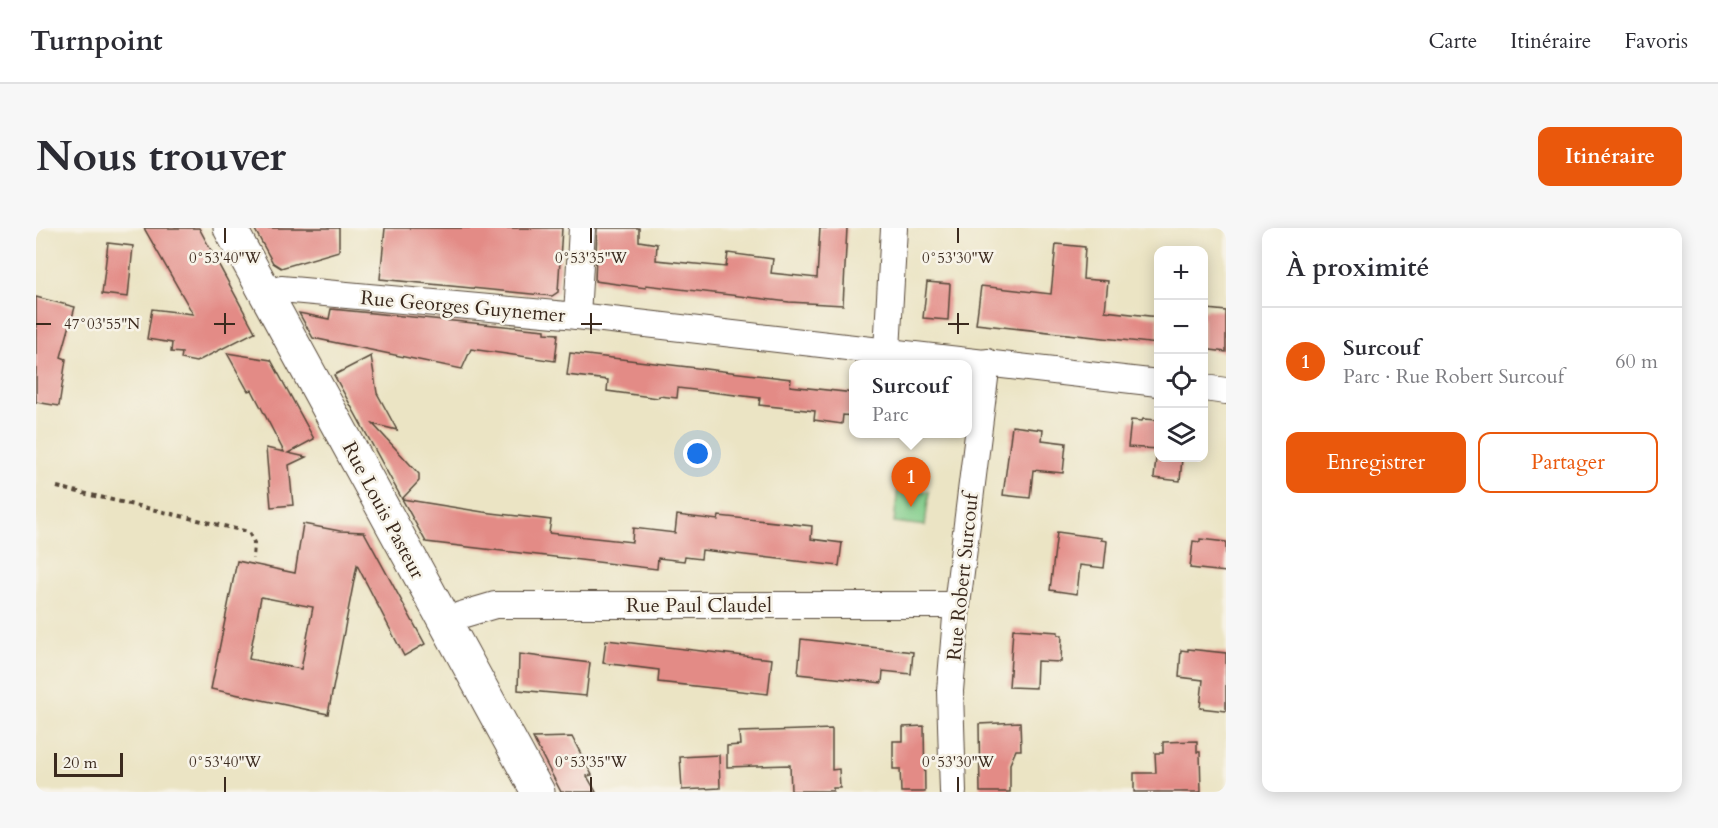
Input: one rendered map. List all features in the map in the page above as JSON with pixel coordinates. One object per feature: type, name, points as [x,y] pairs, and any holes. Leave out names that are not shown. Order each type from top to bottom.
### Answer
[{"type":"main road","name":"Rue Louis Pasteur","points":[[230,228],[538,792]]},
{"type":"street","points":[[577,316],[582,228]]},
{"type":"street","points":[[887,350],[894,228]]},
{"type":"street","name":"Rue Georges Guynemer","points":[[268,296],[281,289],[577,316],[970,360]]},
{"type":"street","name":"Rue Georges Guynemer","points":[[972,360],[1154,383]]},
{"type":"street","name":"Rue Robert Surcouf","points":[[953,792],[950,691],[957,604],[987,362]]},
{"type":"street","points":[[1208,389],[1226,391]]},
{"type":"street","name":"Rue Paul Claudel","points":[[446,624],[461,615],[495,605],[957,604]]},
{"type":"path","points":[[57,487],[249,532],[254,543],[253,559]]},
{"type":"green space","points":[[898,488],[929,492],[925,526],[894,522]]},
{"type":"building","points":[[144,228],[199,228],[255,332],[196,362],[181,359],[182,353],[171,352],[172,343],[147,339],[152,309],[193,314]]},
{"type":"building","points":[[254,228],[339,228],[339,251],[281,268],[273,263]]},
{"type":"building","points":[[385,228],[562,228],[558,292],[552,296],[380,279]]},
{"type":"building","points":[[597,228],[639,228],[639,241],[657,244],[656,260],[726,267],[728,253],[773,259],[771,273],[817,278],[820,228],[847,228],[843,305],[789,302],[595,281]]},
{"type":"building","points":[[108,243],[133,246],[128,297],[102,294]]},
{"type":"building","points":[[1056,244],[1085,247],[1083,279],[1108,281],[1105,311],[1154,317],[1154,344],[976,324],[981,286],[1051,294]]},
{"type":"building","points":[[927,282],[950,284],[948,320],[923,318]]},
{"type":"building","points":[[36,297],[75,307],[61,357],[66,359],[59,406],[36,402]]},
{"type":"building","points":[[331,309],[545,330],[545,333],[558,334],[555,361],[471,349],[462,369],[313,338],[299,313],[329,319]]},
{"type":"building","points":[[1208,309],[1226,311],[1226,352],[1208,350]]},
{"type":"building","points":[[227,353],[271,360],[314,439],[288,453],[306,457],[289,465],[293,505],[271,507],[266,448],[284,452],[252,390],[248,391]]},
{"type":"building","points":[[570,353],[791,379],[790,386],[849,392],[849,416],[843,415],[842,424],[814,420],[815,411],[759,405],[760,398],[678,388],[677,398],[659,396],[658,398],[607,391],[608,380],[567,375]]},
{"type":"building","points":[[371,356],[377,393],[397,430],[373,424],[419,474],[419,481],[402,499],[334,375]]},
{"type":"building","points":[[1143,419],[1154,420],[1154,449],[1128,447],[1131,420],[1142,421]]},
{"type":"building","points":[[1012,426],[1043,430],[1042,440],[1066,443],[1063,473],[1033,470],[1030,498],[1003,495]]},
{"type":"building","points":[[1156,462],[1182,462],[1180,481],[1154,478]]},
{"type":"building","points":[[402,499],[551,520],[549,533],[632,542],[633,528],[675,533],[677,515],[718,520],[719,516],[812,526],[811,539],[842,543],[839,566],[702,550],[701,559],[685,557],[684,561],[658,558],[657,569],[426,542]]},
{"type":"building","points":[[303,524],[340,531],[364,532],[425,644],[404,656],[357,565],[328,714],[211,689],[237,561],[295,573]],"holes":[[[261,597],[313,607],[301,669],[249,659]]]},
{"type":"building","points":[[1057,532],[1102,538],[1101,540],[1107,541],[1104,568],[1080,565],[1077,594],[1050,590]]},
{"type":"building","points":[[1200,539],[1226,542],[1226,572],[1190,568],[1193,541],[1200,542]]},
{"type":"building","points":[[1013,629],[1058,632],[1058,635],[1062,635],[1061,662],[1037,661],[1036,688],[1009,687]]},
{"type":"building","points":[[801,639],[913,652],[911,674],[883,671],[882,683],[798,674]]},
{"type":"building","points":[[606,640],[772,659],[768,694],[658,682],[659,670],[603,663]]},
{"type":"building","points":[[1188,649],[1226,653],[1226,711],[1200,708],[1203,680],[1179,677],[1181,650],[1188,651]]},
{"type":"building","points":[[519,654],[590,663],[586,696],[518,690]]},
{"type":"building","points":[[1020,722],[1021,750],[1016,750],[1010,764],[1010,792],[980,792],[979,724]]},
{"type":"building","points":[[924,726],[925,792],[901,792],[900,769],[893,769],[893,741],[903,741],[903,727]]},
{"type":"building","points":[[832,729],[832,770],[839,769],[840,788],[833,788],[833,791],[791,791],[790,765],[727,767],[727,746],[740,745],[739,732]]},
{"type":"building","points":[[572,737],[592,775],[587,776],[596,792],[561,792],[533,738]]},
{"type":"building","points":[[1197,741],[1197,752],[1200,752],[1201,792],[1134,792],[1134,773],[1156,773],[1155,753],[1163,753],[1163,742]]},
{"type":"building","points":[[719,755],[720,788],[682,790],[680,757]]},
{"type":"place","name":"Surcouf","points":[[911,507]]}]
